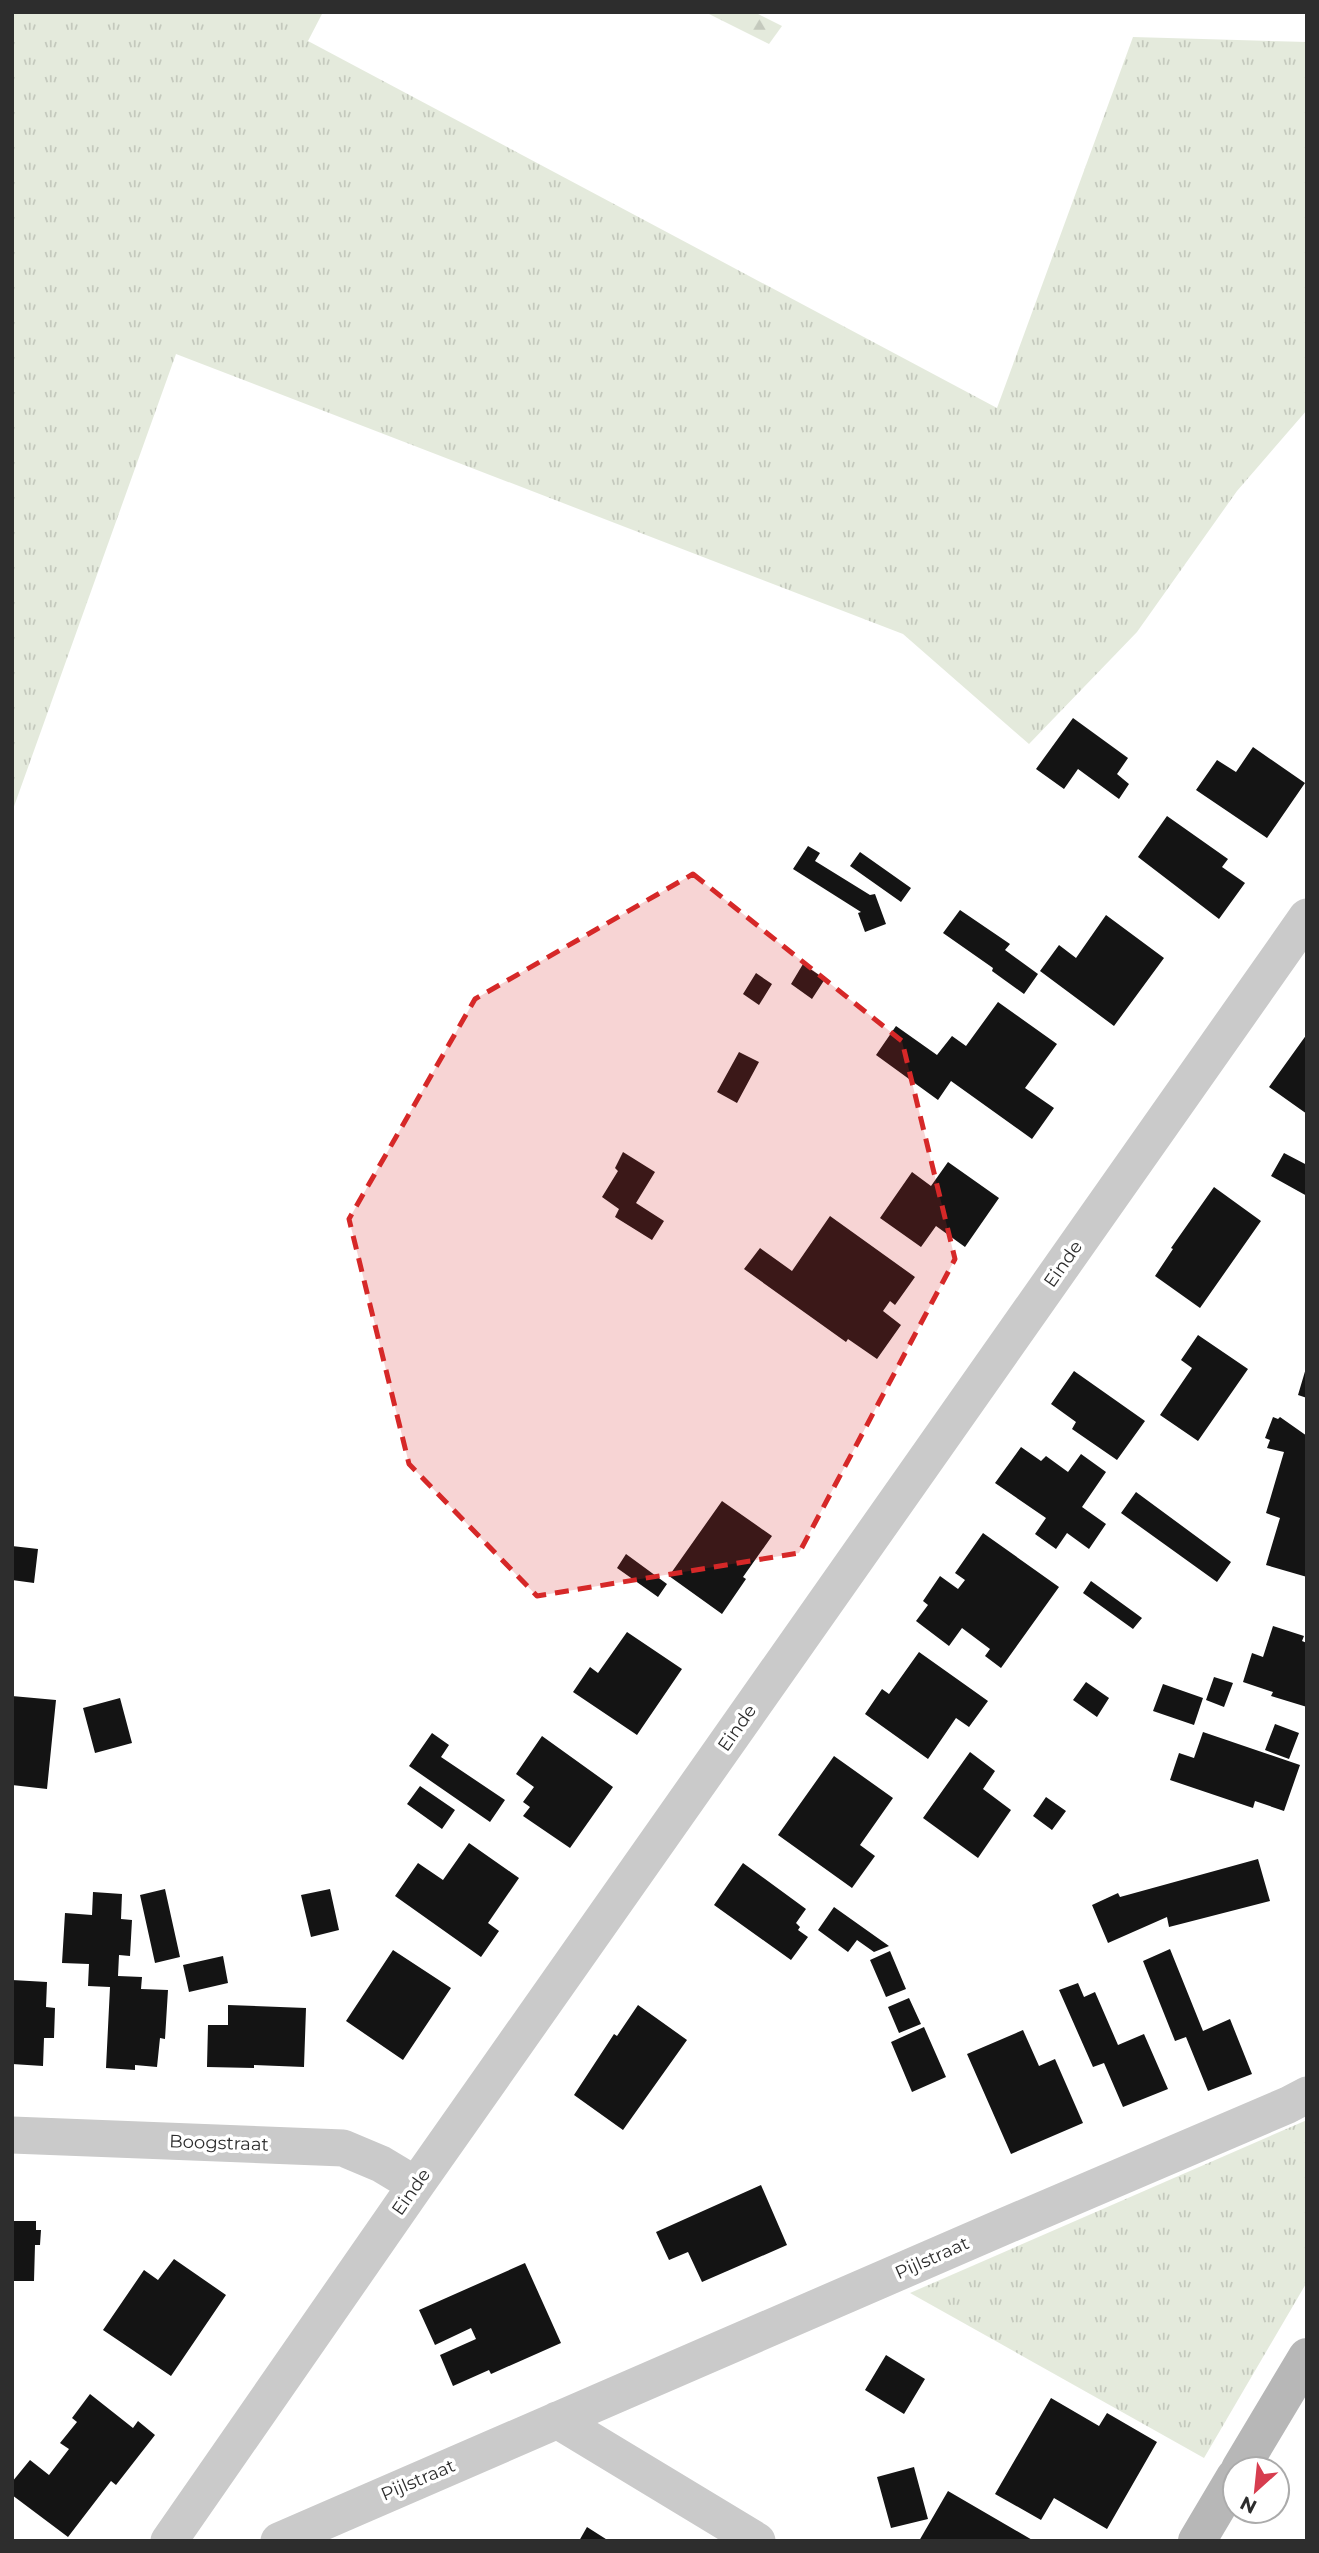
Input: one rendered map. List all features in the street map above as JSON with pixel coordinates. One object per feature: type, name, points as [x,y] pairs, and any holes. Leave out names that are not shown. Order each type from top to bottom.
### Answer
[{"type":"main road","points":[[1248,2455],[1307,2357]]},
{"type":"main road","points":[[1197,2541],[1221,2501]]},
{"type":"street","name":"Einde","points":[[169,2541],[1307,917]]},
{"type":"street","name":"Pijlstraat","points":[[279,2541],[1307,2095]]},
{"type":"street","name":"Boogstraat","points":[[12,2135],[343,2148],[381,2164],[416,2185]]},
{"type":"street","points":[[557,2420],[757,2541]]},
{"type":"highlighted area","points":[[693,874],[902,1041],[955,1259],[799,1553],[537,1596],[409,1464],[349,1219],[475,999]]},
{"type":"green space","points":[[12,12],[323,12],[308,41],[997,408],[1133,37],[1307,42],[1307,410],[1237,491],[1137,632],[1029,744],[903,634],[176,354],[12,812]]},
{"type":"green space","points":[[705,12],[754,12],[782,26],[769,44]]},
{"type":"green space","points":[[1307,2120],[1307,2282],[1204,2458],[910,2293]]},
{"type":"building","points":[[1073,718],[1128,758],[1117,774],[1129,784],[1119,799],[1078,769],[1064,789],[1036,769]]},
{"type":"building","points":[[1253,747],[1305,783],[1267,838],[1196,790],[1217,760],[1236,772]]},
{"type":"building","points":[[1167,816],[1228,859],[1222,867],[1245,883],[1219,919],[1138,857]]},
{"type":"building","points":[[808,846],[820,853],[815,861],[870,895],[875,894],[886,924],[865,932],[858,913],[861,912],[793,869]]},
{"type":"building","points":[[860,852],[911,888],[901,902],[850,866]]},
{"type":"building","points":[[960,910],[1010,944],[1005,950],[1038,974],[1024,994],[992,971],[993,968],[943,933]]},
{"type":"building","points":[[1106,915],[1164,958],[1114,1026],[1040,971],[1059,945],[1076,958]]},
{"type":"building","points":[[803,964],[825,979],[812,999],[791,984]]},
{"type":"building","points":[[756,973],[772,984],[759,1005],[743,994]]},
{"type":"building","points":[[998,1002],[1057,1044],[1025,1088],[1054,1108],[1032,1139],[951,1081],[938,1100],[876,1055],[896,1026],[937,1055],[952,1036],[966,1046]]},
{"type":"building","points":[[1307,1034],[1307,1114],[1269,1087]]},
{"type":"building","points":[[739,1052],[759,1062],[737,1103],[717,1092]]},
{"type":"building","points":[[623,1152],[655,1172],[636,1203],[664,1221],[652,1240],[615,1217],[619,1209],[602,1197],[618,1171],[615,1168]]},
{"type":"building","points":[[1284,1153],[1307,1165],[1307,1196],[1271,1176]]},
{"type":"building","points":[[948,1162],[999,1198],[965,1247],[936,1226],[921,1247],[880,1218],[912,1172],[931,1186]]},
{"type":"building","points":[[1214,1187],[1261,1221],[1200,1308],[1155,1276],[1173,1249],[1171,1248]]},
{"type":"building","points":[[830,1216],[915,1277],[895,1305],[890,1301],[883,1311],[901,1325],[877,1359],[848,1339],[846,1342],[744,1269],[760,1248],[792,1271]]},
{"type":"building","points":[[1198,1335],[1248,1369],[1198,1441],[1160,1415],[1192,1368],[1181,1360]]},
{"type":"building","points":[[1307,1369],[1307,1398],[1298,1395]]},
{"type":"building","points":[[1074,1371],[1145,1421],[1117,1460],[1072,1429],[1076,1422],[1051,1404]]},
{"type":"building","points":[[1273,1417],[1280,1417],[1307,1436],[1307,1577],[1266,1565],[1280,1518],[1266,1513],[1284,1452],[1267,1448],[1270,1440],[1265,1438]]},
{"type":"building","points":[[1021,1447],[1041,1461],[1046,1456],[1068,1472],[1081,1454],[1106,1472],[1082,1507],[1106,1524],[1089,1549],[1067,1533],[1056,1549],[1035,1534],[1046,1518],[995,1483]]},
{"type":"building","points":[[1136,1492],[1231,1562],[1217,1582],[1121,1513]]},
{"type":"building","points":[[722,1501],[772,1536],[743,1577],[746,1579],[722,1614],[669,1576]]},
{"type":"building","points":[[983,1533],[1059,1587],[1001,1668],[985,1656],[990,1649],[962,1628],[949,1646],[916,1621],[928,1605],[923,1601],[940,1576],[958,1589],[965,1580],[955,1573]]},
{"type":"building","points":[[12,1546],[38,1549],[34,1583],[12,1580]]},
{"type":"building","points":[[626,1554],[667,1584],[658,1597],[617,1568]]},
{"type":"building","points":[[1091,1581],[1142,1618],[1133,1629],[1083,1593]]},
{"type":"building","points":[[1273,1626],[1304,1636],[1302,1641],[1307,1643],[1307,1707],[1271,1696],[1273,1692],[1243,1682],[1252,1653],[1263,1657]]},
{"type":"building","points":[[627,1632],[682,1669],[637,1735],[573,1692],[590,1667],[598,1673]]},
{"type":"building","points":[[919,1652],[988,1701],[969,1727],[956,1718],[928,1759],[865,1714],[882,1689],[889,1694]]},
{"type":"building","points":[[1214,1677],[1233,1683],[1224,1707],[1206,1700]]},
{"type":"building","points":[[1086,1682],[1109,1698],[1097,1717],[1073,1700]]},
{"type":"building","points":[[1163,1684],[1203,1698],[1194,1725],[1153,1711]]},
{"type":"building","points":[[12,1696],[56,1700],[47,1789],[12,1785]]},
{"type":"building","points":[[120,1698],[132,1743],[95,1753],[83,1708]]},
{"type":"building","points":[[1275,1724],[1299,1733],[1289,1759],[1265,1750]]},
{"type":"building","points":[[1203,1732],[1300,1765],[1284,1811],[1255,1801],[1253,1808],[1170,1780],[1179,1753],[1194,1758]]},
{"type":"building","points":[[432,1733],[449,1745],[441,1757],[505,1800],[490,1822],[409,1766]]},
{"type":"building","points":[[542,1736],[613,1787],[570,1848],[523,1816],[530,1807],[523,1802],[534,1787],[516,1774]]},
{"type":"building","points":[[970,1752],[995,1771],[983,1789],[1011,1810],[978,1858],[923,1818]]},
{"type":"building","points":[[834,1756],[893,1798],[860,1845],[875,1856],[852,1888],[778,1835]]},
{"type":"building","points":[[420,1786],[455,1810],[442,1829],[407,1804]]},
{"type":"building","points":[[1046,1797],[1066,1811],[1052,1830],[1033,1816]]},
{"type":"building","points":[[469,1843],[519,1878],[488,1923],[499,1931],[481,1957],[395,1896],[418,1863],[443,1880]]},
{"type":"building","points":[[1258,1859],[1270,1901],[1169,1927],[1167,1917],[1108,1943],[1092,1905],[1118,1893],[1120,1897]]},
{"type":"building","points":[[743,1863],[806,1909],[796,1923],[800,1927],[798,1930],[808,1937],[791,1960],[714,1905]]},
{"type":"building","points":[[165,1889],[180,1957],[155,1963],[140,1895]]},
{"type":"building","points":[[330,1889],[339,1930],[311,1937],[301,1895]]},
{"type":"building","points":[[93,1892],[122,1894],[121,1919],[132,1920],[130,1956],[119,1955],[118,1976],[142,1977],[141,1989],[168,1990],[165,2039],[160,2038],[157,2067],[135,2065],[135,2070],[106,2068],[110,1987],[88,1986],[89,1964],[62,1963],[65,1913],[92,1915]]},
{"type":"building","points":[[834,1907],[889,1946],[874,1952],[857,1940],[848,1952],[818,1930]]},
{"type":"building","points":[[1170,1949],[1203,2031],[1230,2019],[1252,2074],[1208,2091],[1186,2037],[1175,2041],[1143,1961]]},
{"type":"building","points":[[393,1950],[451,1988],[403,2060],[346,2021]]},
{"type":"building","points":[[890,1951],[906,1989],[886,1997],[870,1960]]},
{"type":"building","points":[[223,1956],[228,1983],[189,1992],[183,1965]]},
{"type":"building","points":[[12,1980],[47,1982],[46,2007],[55,2008],[54,2038],[44,2038],[43,2066],[12,2064]]},
{"type":"building","points":[[1078,1983],[1084,1997],[1095,1992],[1118,2045],[1144,2034],[1168,2089],[1123,2107],[1104,2063],[1093,2067],[1059,1990]]},
{"type":"building","points":[[909,1998],[921,2024],[899,2033],[888,2007]]},
{"type":"building","points":[[228,2005],[306,2008],[304,2067],[207,2067],[208,2025],[228,2025]]},
{"type":"building","points":[[638,2005],[687,2040],[623,2130],[574,2095],[614,2034],[617,2036]]},
{"type":"building","points":[[924,2027],[946,2077],[912,2092],[891,2042]]},
{"type":"building","points":[[1023,2030],[1039,2066],[1055,2059],[1083,2123],[1011,2154],[967,2054]]},
{"type":"building","points":[[761,2185],[787,2245],[702,2282],[688,2252],[669,2260],[656,2232]]},
{"type":"building","points":[[12,2221],[36,2221],[36,2230],[41,2230],[40,2245],[35,2245],[34,2281],[12,2281]]},
{"type":"building","points":[[174,2259],[226,2295],[171,2376],[103,2330],[144,2270],[158,2280]]},
{"type":"building","points":[[525,2263],[561,2343],[491,2374],[489,2370],[453,2386],[440,2355],[476,2339],[471,2328],[435,2345],[419,2310]]},
{"type":"building","points":[[886,2355],[925,2379],[904,2414],[865,2390]]},
{"type":"building","points":[[90,2394],[133,2428],[138,2421],[155,2435],[116,2485],[111,2481],[68,2537],[12,2495],[12,2482],[30,2460],[49,2475],[69,2449],[60,2443],[77,2422],[72,2418]]},
{"type":"building","points":[[1051,2398],[1099,2426],[1107,2413],[1157,2442],[1107,2529],[1054,2498],[1041,2520],[995,2494]]},
{"type":"building","points":[[914,2467],[928,2519],[891,2528],[877,2477]]},
{"type":"building","points":[[948,2491],[1034,2541],[919,2541]]},
{"type":"building","points":[[587,2527],[609,2541],[579,2541]]}]
